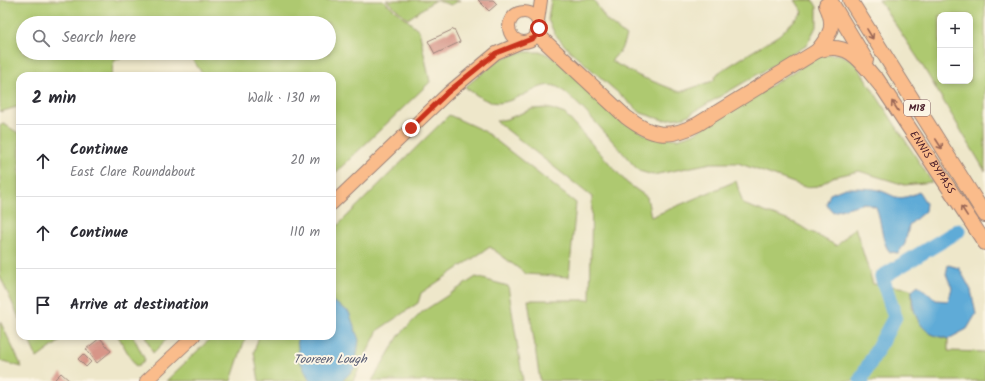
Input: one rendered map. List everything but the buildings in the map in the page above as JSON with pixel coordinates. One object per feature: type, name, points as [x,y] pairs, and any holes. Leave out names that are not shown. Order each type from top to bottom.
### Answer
[{"type":"highway","points":[[817,51],[830,35],[832,26],[831,15],[824,0]]},
{"type":"highway","name":"ENNIS BYPASS","points":[[830,0],[882,87],[985,243]]},
{"type":"highway","name":"ENNIS BYPASS","points":[[850,0],[985,214]]},
{"type":"highway","points":[[537,28],[626,117],[640,127],[661,134],[685,130],[698,124],[817,51],[826,48],[841,48],[850,51],[882,87]]},
{"type":"main road","points":[[524,12],[535,0]]},
{"type":"main road","points":[[336,200],[448,92],[496,53],[528,41],[537,28],[541,0]]},
{"type":"main road","points":[[496,53],[510,30],[512,18],[517,14],[524,12],[530,13],[537,28]]},
{"type":"main road","points":[[510,30],[512,36],[522,42]]},
{"type":"main road","points":[[146,381],[190,340]]},
{"type":"green space","points":[[0,0],[383,0],[419,30],[430,82],[336,172],[336,72],[201,72],[193,60],[336,60],[336,16],[16,16],[16,60],[116,60],[114,61],[112,72],[16,72],[16,107],[0,112]]},
{"type":"green space","points":[[386,0],[435,0],[408,19]]},
{"type":"green space","points":[[435,0],[460,0],[451,5]]},
{"type":"green space","points":[[551,0],[594,0],[606,20],[626,36],[621,50],[611,61],[639,76],[680,92],[713,81],[718,73],[779,35],[803,12],[795,0],[813,0],[817,7],[817,25],[806,46],[685,117],[663,120],[641,113],[567,48],[555,34],[548,20]]},
{"type":"green space","points":[[879,0],[985,0],[985,171],[919,60]]},
{"type":"green space","points":[[522,52],[542,52],[556,59],[644,134],[677,139],[693,134],[820,55],[839,54],[854,61],[932,182],[905,185],[859,171],[833,177],[818,186],[805,187],[738,163],[711,163],[653,175],[639,171],[584,111],[562,90],[555,86],[550,85],[541,87],[514,99],[499,103],[484,99],[465,87],[500,59]]},
{"type":"green space","points":[[548,108],[565,114],[627,183],[647,197],[651,217],[736,181],[743,204],[795,223],[837,246],[855,227],[873,284],[907,288],[912,290],[912,307],[931,334],[948,339],[948,351],[985,352],[985,381],[540,381],[528,300],[590,300],[592,197],[496,121],[507,119],[532,109]]},
{"type":"green space","points":[[449,115],[484,131],[576,203],[569,277],[526,274],[490,247],[421,293],[418,303],[378,330],[353,381],[259,381],[254,352],[258,340],[336,340],[336,227]]},
{"type":"green space","points":[[4,124],[16,132],[16,311],[0,276],[0,125]]},
{"type":"green space","points":[[476,277],[508,286],[523,381],[372,381],[400,334],[422,312]]},
{"type":"green space","points":[[0,321],[22,367],[0,361]]},
{"type":"green space","points":[[29,340],[62,340],[37,358]]},
{"type":"green space","points":[[120,340],[135,340],[145,360],[136,367]]},
{"type":"green space","points":[[147,340],[166,340],[153,353]]},
{"type":"green space","points":[[209,340],[245,340],[231,381],[166,381]]},
{"type":"water","points":[[845,188],[874,189],[899,198],[911,196],[919,192],[926,203],[925,211],[909,225],[905,244],[898,253],[890,252],[887,248],[876,207],[864,203],[833,212],[826,204],[830,194]]},
{"type":"water","points":[[948,265],[959,268],[971,290],[976,314],[967,329],[948,339],[932,334],[921,324],[915,314],[912,290],[918,285],[936,300],[948,301],[952,288],[946,274]]},
{"type":"water","name":"Tooreen Lough","points":[[336,303],[349,312],[359,340],[355,368],[342,381],[310,381],[299,359],[297,340],[336,340]]},
{"type":"waterway","points":[[862,381],[861,379],[895,317],[882,277],[958,231]]},
{"type":"route","points":[[411,128],[448,92],[496,53],[534,38],[539,28]]}]
